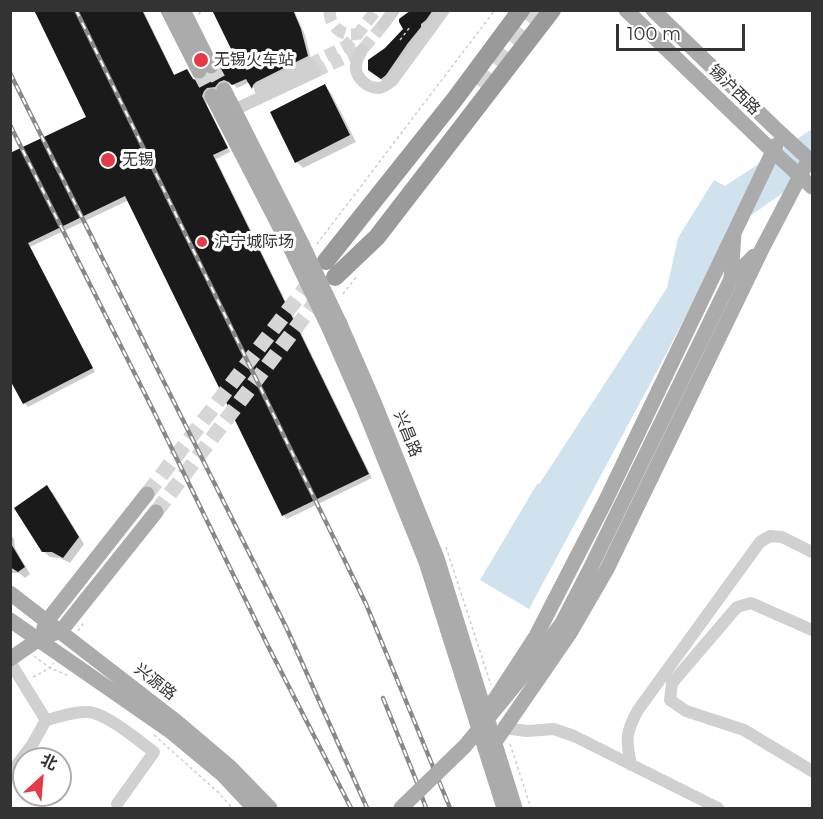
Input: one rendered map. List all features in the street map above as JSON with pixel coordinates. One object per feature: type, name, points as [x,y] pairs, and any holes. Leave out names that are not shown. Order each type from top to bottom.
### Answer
[{"type":"highway","points":[[507,10],[364,196],[326,261],[455,99],[521,10]]},
{"type":"highway","points":[[480,87],[335,277],[377,237],[552,10]]},
{"type":"main road","points":[[168,10],[205,69],[190,13]]},
{"type":"main road","name":"锡沪西路","points":[[626,10],[813,187]]},
{"type":"main road","name":"锡沪西路","points":[[653,10],[811,160]]},
{"type":"main road","name":"兴昌路","points":[[225,100],[303,246]]},
{"type":"main road","name":"兴昌路","points":[[225,100],[303,246],[334,326],[374,402],[437,558],[490,747],[504,808]]},
{"type":"main road","points":[[481,716],[495,699],[536,636],[605,502],[734,233],[778,131]]},
{"type":"main road","points":[[490,747],[570,633],[607,569],[762,247],[800,175],[811,160]]},
{"type":"main road","points":[[731,279],[734,233]]},
{"type":"main road","points":[[401,808],[465,746],[525,673],[562,623],[731,279],[762,247]]},
{"type":"main road","points":[[39,639],[47,621],[147,494]]},
{"type":"main road","points":[[10,660],[39,639],[61,631],[156,512]]},
{"type":"main road","name":"兴源路","points":[[10,593],[177,722],[230,767],[270,808]]},
{"type":"main road","name":"兴源路","points":[[10,620],[170,730],[223,775],[254,808]]},
{"type":"main road","name":"兴昌路","points":[[490,747],[515,808]]},
{"type":"street","points":[[383,25],[394,10]]},
{"type":"street","points":[[362,50],[357,59],[358,77],[366,85],[377,88],[386,85],[392,81],[444,10]]},
{"type":"street","points":[[225,100],[313,68]]},
{"type":"street","points":[[631,765],[627,743],[629,727],[638,710],[760,542],[771,536],[782,537],[813,552]]},
{"type":"street","points":[[813,630],[751,603],[737,607],[672,683],[670,700],[686,711],[744,730],[813,771]]},
{"type":"street","points":[[10,660],[46,720]]},
{"type":"street","points":[[10,774],[32,745],[46,720],[90,712],[107,718],[154,752],[117,804]]},
{"type":"street","points":[[504,728],[527,731],[554,729],[574,735],[718,808]]},
{"type":"path","points":[[190,13],[205,10]]},
{"type":"path","points":[[303,246],[495,10]]},
{"type":"path","points":[[400,40],[410,27]]},
{"type":"water","points":[[812,129],[812,165],[787,190],[730,230],[529,609],[480,580],[537,484],[540,483],[667,288],[678,238],[714,180],[725,186]]},
{"type":"building","name":"沪宁城际场","points":[[34,10],[142,10],[174,75],[187,69],[193,79],[199,81],[208,75],[216,74],[220,63],[234,55],[212,10],[293,10],[308,56],[256,82],[252,89],[246,79],[232,85],[224,80],[215,87],[207,88],[202,96],[228,148],[213,155],[369,474],[282,516],[125,196],[28,243],[93,368],[23,404],[10,380],[10,153],[86,117]]},
{"type":"building","points":[[412,10],[433,10],[381,79],[368,70],[368,60],[385,48],[403,29],[399,19]]},
{"type":"building","points":[[325,84],[350,135],[295,163],[270,112]]},
{"type":"building","points":[[47,485],[79,537],[63,558],[52,552],[42,552],[14,508]]},
{"type":"building","points":[[10,542],[25,567],[18,572],[10,567]]},
{"type":"tunnel","points":[[330,10],[330,18],[337,28],[343,33],[358,34]]},
{"type":"tunnel","points":[[310,64],[346,46],[376,10]]},
{"type":"tunnel","points":[[480,87],[536,10]]},
{"type":"tunnel","points":[[315,72],[362,50],[383,25]]},
{"type":"tunnel","points":[[211,66],[224,90]]},
{"type":"tunnel","points":[[199,71],[212,96]]},
{"type":"tunnel","points":[[147,494],[315,275]]},
{"type":"tunnel","points":[[156,512],[323,292]]},
{"type":"railway","points":[[76,10],[366,604],[450,808]]},
{"type":"railway","points":[[10,73],[287,629],[367,808]]},
{"type":"railway","points":[[10,125],[268,646],[351,808]]},
{"type":"railway","points":[[383,698],[426,808]]},
{"type":"place","name":"无锡火车站","points":[[201,60]]},
{"type":"place","name":"无锡","points":[[108,160]]},
{"type":"place","name":"沪宁城际场","points":[[202,242]]}]
